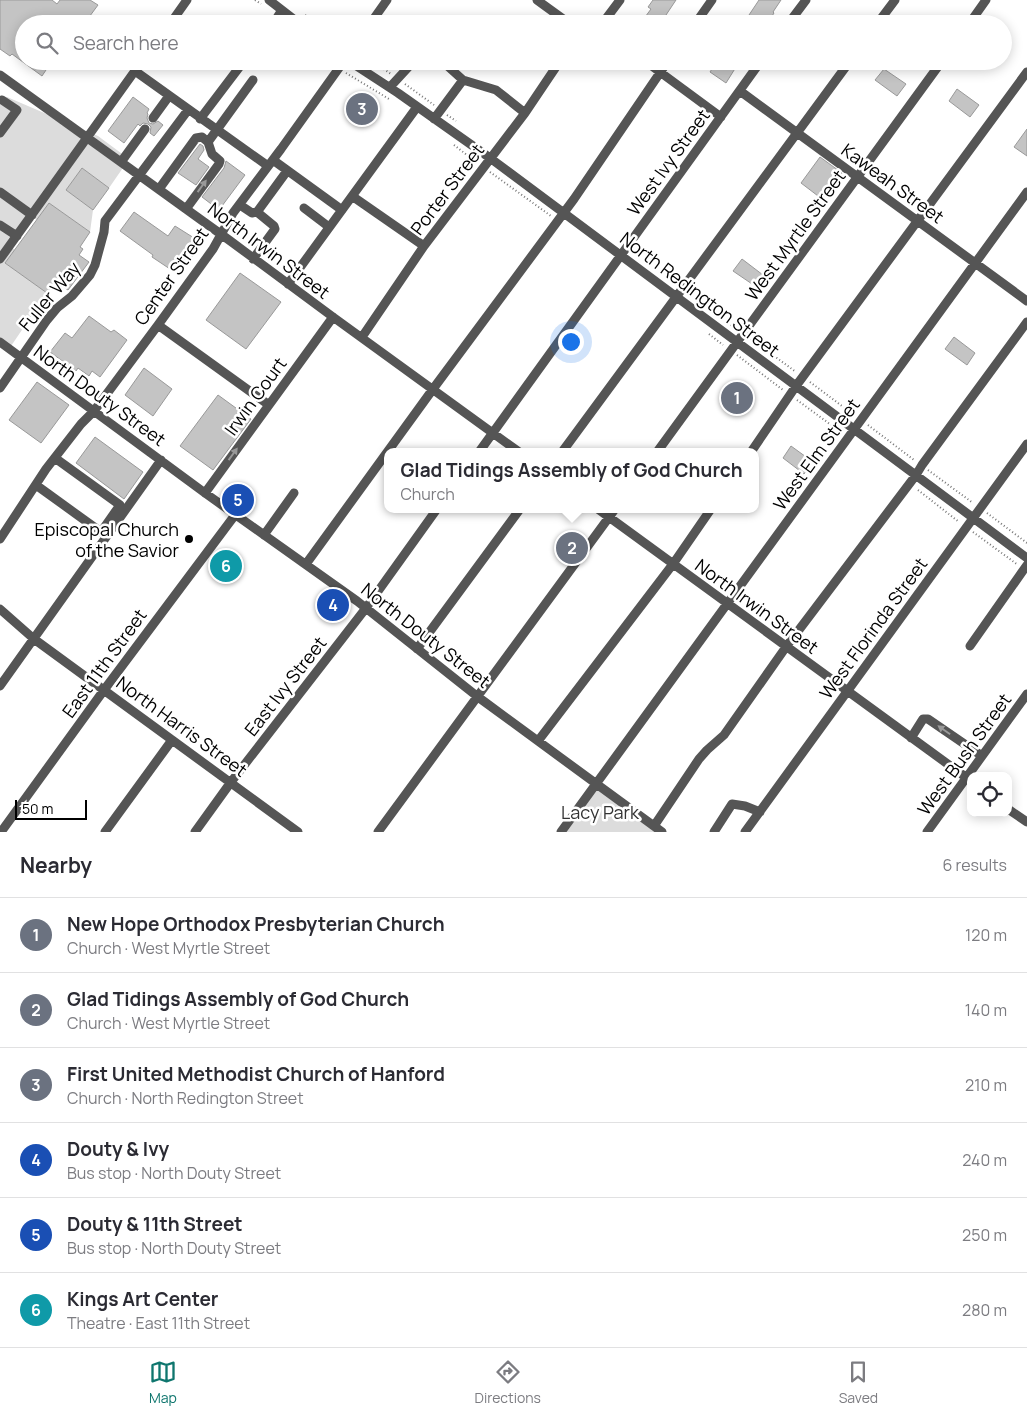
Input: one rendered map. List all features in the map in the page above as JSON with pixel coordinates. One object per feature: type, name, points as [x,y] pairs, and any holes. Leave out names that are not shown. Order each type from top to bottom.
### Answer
[{"type":"street","points":[[176,15],[187,0]]},
{"type":"street","points":[[269,0],[288,15]]},
{"type":"street","points":[[377,15],[388,0]]},
{"type":"street","points":[[537,0],[558,15]]},
{"type":"street","points":[[609,15],[620,0]]},
{"type":"street","points":[[701,15],[712,0]]},
{"type":"street","points":[[795,15],[806,0]]},
{"type":"street","points":[[884,15],[895,0]]},
{"type":"street","points":[[975,15],[986,0]]},
{"type":"street","points":[[279,15],[282,10]]},
{"type":"street","points":[[200,119],[237,70]]},
{"type":"street","name":"Center Street","points":[[0,539],[55,458],[80,424],[94,411],[213,249],[240,205],[337,70]]},
{"type":"street","name":"North Redington Street","points":[[363,70],[490,158],[1027,558]]},
{"type":"street","points":[[390,88],[406,70]]},
{"type":"street","points":[[452,70],[463,80],[496,90],[525,113]]},
{"type":"street","name":"Porter Street","points":[[362,337],[424,246],[525,113],[554,70]]},
{"type":"street","points":[[657,70],[721,117]]},
{"type":"street","name":"West Ivy Street","points":[[482,448],[755,70]]},
{"type":"street","points":[[565,448],[843,70]]},
{"type":"street","name":"West Myrtle Street","points":[[660,448],[935,70]]},
{"type":"street","points":[[0,259],[135,71],[216,130],[270,163],[288,171],[342,210]]},
{"type":"street","points":[[390,448],[564,213],[660,72]]},
{"type":"street","points":[[754,448],[796,386],[1027,72]]},
{"type":"street","name":"North Irwin Street","points":[[0,75],[514,448]]},
{"type":"street","points":[[208,142],[253,80]]},
{"type":"street","points":[[434,119],[463,80]]},
{"type":"street","name":"Kaweah Street","points":[[740,91],[1027,301]]},
{"type":"street","points":[[153,118],[169,96]]},
{"type":"street","points":[[0,134],[17,110],[2,100]]},
{"type":"street","points":[[288,284],[417,107]]},
{"type":"street","name":"Fuller Way","points":[[0,388],[47,320],[90,275],[96,266],[105,221],[188,110]]},
{"type":"street","points":[[121,162],[145,129]]},
{"type":"street","points":[[158,189],[196,138],[202,137],[208,142],[212,154],[220,160],[186,209]]},
{"type":"street","points":[[257,212],[288,171]]},
{"type":"street","points":[[0,192],[32,215]]},
{"type":"street","name":"West Elm Street","points":[[561,832],[1027,192]]},
{"type":"street","points":[[352,196],[424,246]]},
{"type":"street","points":[[240,205],[252,213],[257,212],[275,227],[253,259]]},
{"type":"street","points":[[304,208],[329,227]]},
{"type":"street","points":[[0,225],[17,236]]},
{"type":"street","name":"Irwin Court","points":[[204,493],[333,317]]},
{"type":"street","points":[[654,826],[699,759],[724,735],[786,647],[916,475],[1027,322]]},
{"type":"street","points":[[158,325],[268,405]]},
{"type":"street","name":"North Douty Street","points":[[0,342],[204,493],[366,608],[478,697],[662,832]]},
{"type":"street","name":"West Florinda Street","points":[[745,832],[1027,444]]},
{"type":"street","points":[[306,564],[384,457]]},
{"type":"street","points":[[36,485],[101,532],[120,505],[55,458]]},
{"type":"street","points":[[0,686],[161,460]]},
{"type":"street","points":[[264,535],[294,494]]},
{"type":"street","points":[[366,608],[435,513]]},
{"type":"street","points":[[417,649],[517,513]]},
{"type":"street","name":"North Irwin Street","points":[[603,513],[967,779]]},
{"type":"street","points":[[378,832],[612,513]]},
{"type":"street","points":[[538,741],[673,564],[708,513]]},
{"type":"street","name":"East 11th Street","points":[[0,832],[235,515]]},
{"type":"street","points":[[970,646],[1025,567]]},
{"type":"street","name":"East Ivy Street","points":[[195,832],[231,782],[366,608]]},
{"type":"street","name":"North Harris Street","points":[[0,609],[34,639],[298,832]]},
{"type":"street","name":"West Bush Street","points":[[973,772],[1027,694]]},
{"type":"street","points":[[911,738],[923,719],[928,719],[982,756]]},
{"type":"street","points":[[105,832],[172,740]]},
{"type":"street","name":"West Bush Street","points":[[927,832],[967,781]]},
{"type":"street","points":[[714,832],[732,804],[745,806],[760,812]]},
{"type":"street","points":[[1012,812],[1027,822]]},
{"type":"path","points":[[348,70],[396,104]]},
{"type":"path","points":[[385,70],[456,122]]},
{"type":"path","points":[[452,144],[557,221]]},
{"type":"path","points":[[682,288],[1027,543]]},
{"type":"path","points":[[708,333],[848,437]]},
{"type":"path","points":[[909,483],[966,528],[1025,567]]},
{"type":"green space","points":[[0,97],[3,99],[7,97],[98,136],[129,159],[109,188],[82,168],[66,190],[93,210],[90,232],[49,203],[37,220],[34,218],[12,248],[15,250],[5,263],[47,293],[9,349],[0,342]]},
{"type":"green space","name":"Lacy Park","points":[[596,784],[662,832],[561,832]]},
{"type":"building","points":[[0,0],[52,0],[57,4],[60,0],[90,0],[98,5],[91,15],[15,15],[15,56],[12,54],[10,56],[0,49]]},
{"type":"building","points":[[653,0],[676,0],[666,15],[647,15],[651,9],[648,7]]},
{"type":"building","points":[[759,0],[781,0],[773,15],[749,15]]},
{"type":"building","points":[[34,70],[46,70],[42,76]]},
{"type":"building","points":[[711,70],[734,70],[726,83],[710,72]]},
{"type":"building","points":[[883,70],[885,70],[906,84],[897,96],[875,80]]},
{"type":"building","points":[[957,89],[979,105],[970,117],[949,101]]},
{"type":"building","points":[[133,97],[149,109],[147,118],[149,123],[153,124],[158,121],[163,125],[154,136],[150,133],[151,127],[148,124],[143,123],[140,126],[138,124],[124,143],[108,131]]},
{"type":"building","points":[[1027,129],[1027,156],[1014,147]]},
{"type":"building","points":[[200,144],[204,150],[198,159],[209,167],[196,185],[178,173]]},
{"type":"building","points":[[820,157],[842,173],[822,199],[801,183]]},
{"type":"building","points":[[226,161],[245,175],[219,210],[202,197],[224,168]]},
{"type":"building","points":[[82,168],[109,188],[93,210],[66,190]]},
{"type":"building","points":[[49,203],[90,232],[80,247],[83,249],[79,255],[89,262],[68,290],[55,281],[47,293],[5,263]]},
{"type":"building","points":[[134,212],[168,236],[175,226],[202,243],[179,275],[152,257],[153,255],[120,231]]},
{"type":"building","points":[[742,259],[763,275],[755,286],[733,271]]},
{"type":"building","points":[[240,273],[281,302],[246,349],[206,320]]},
{"type":"building","points":[[89,316],[111,332],[114,330],[127,340],[100,377],[92,371],[89,376],[78,368],[76,371],[50,352],[65,333],[72,338]]},
{"type":"building","points":[[954,337],[975,353],[967,365],[945,349]]},
{"type":"building","points":[[144,368],[172,389],[153,416],[125,395]]},
{"type":"building","points":[[37,382],[69,405],[41,443],[9,420]]},
{"type":"building","points":[[218,395],[251,419],[213,470],[180,446]]},
{"type":"building","points":[[95,437],[143,472],[124,499],[76,463]]},
{"type":"building","points":[[791,446],[813,462],[804,474],[783,458]]},
{"type":"place","name":"First United Methodist Church of Hanford","points":[[362,109]]},
{"type":"place","name":"New Hope Orthodox Presbyterian Church","points":[[737,398]]},
{"type":"place","name":"Douty & 11th Street","points":[[238,500]]},
{"type":"place","name":"Episcopal Church of the Savior","points":[[189,539]]},
{"type":"place","name":"Glad Tidings Assembly of God Church","points":[[572,548]]},
{"type":"place","name":"Kings Art Center","points":[[226,566]]},
{"type":"place","name":"Douty & Ivy","points":[[333,605]]}]
